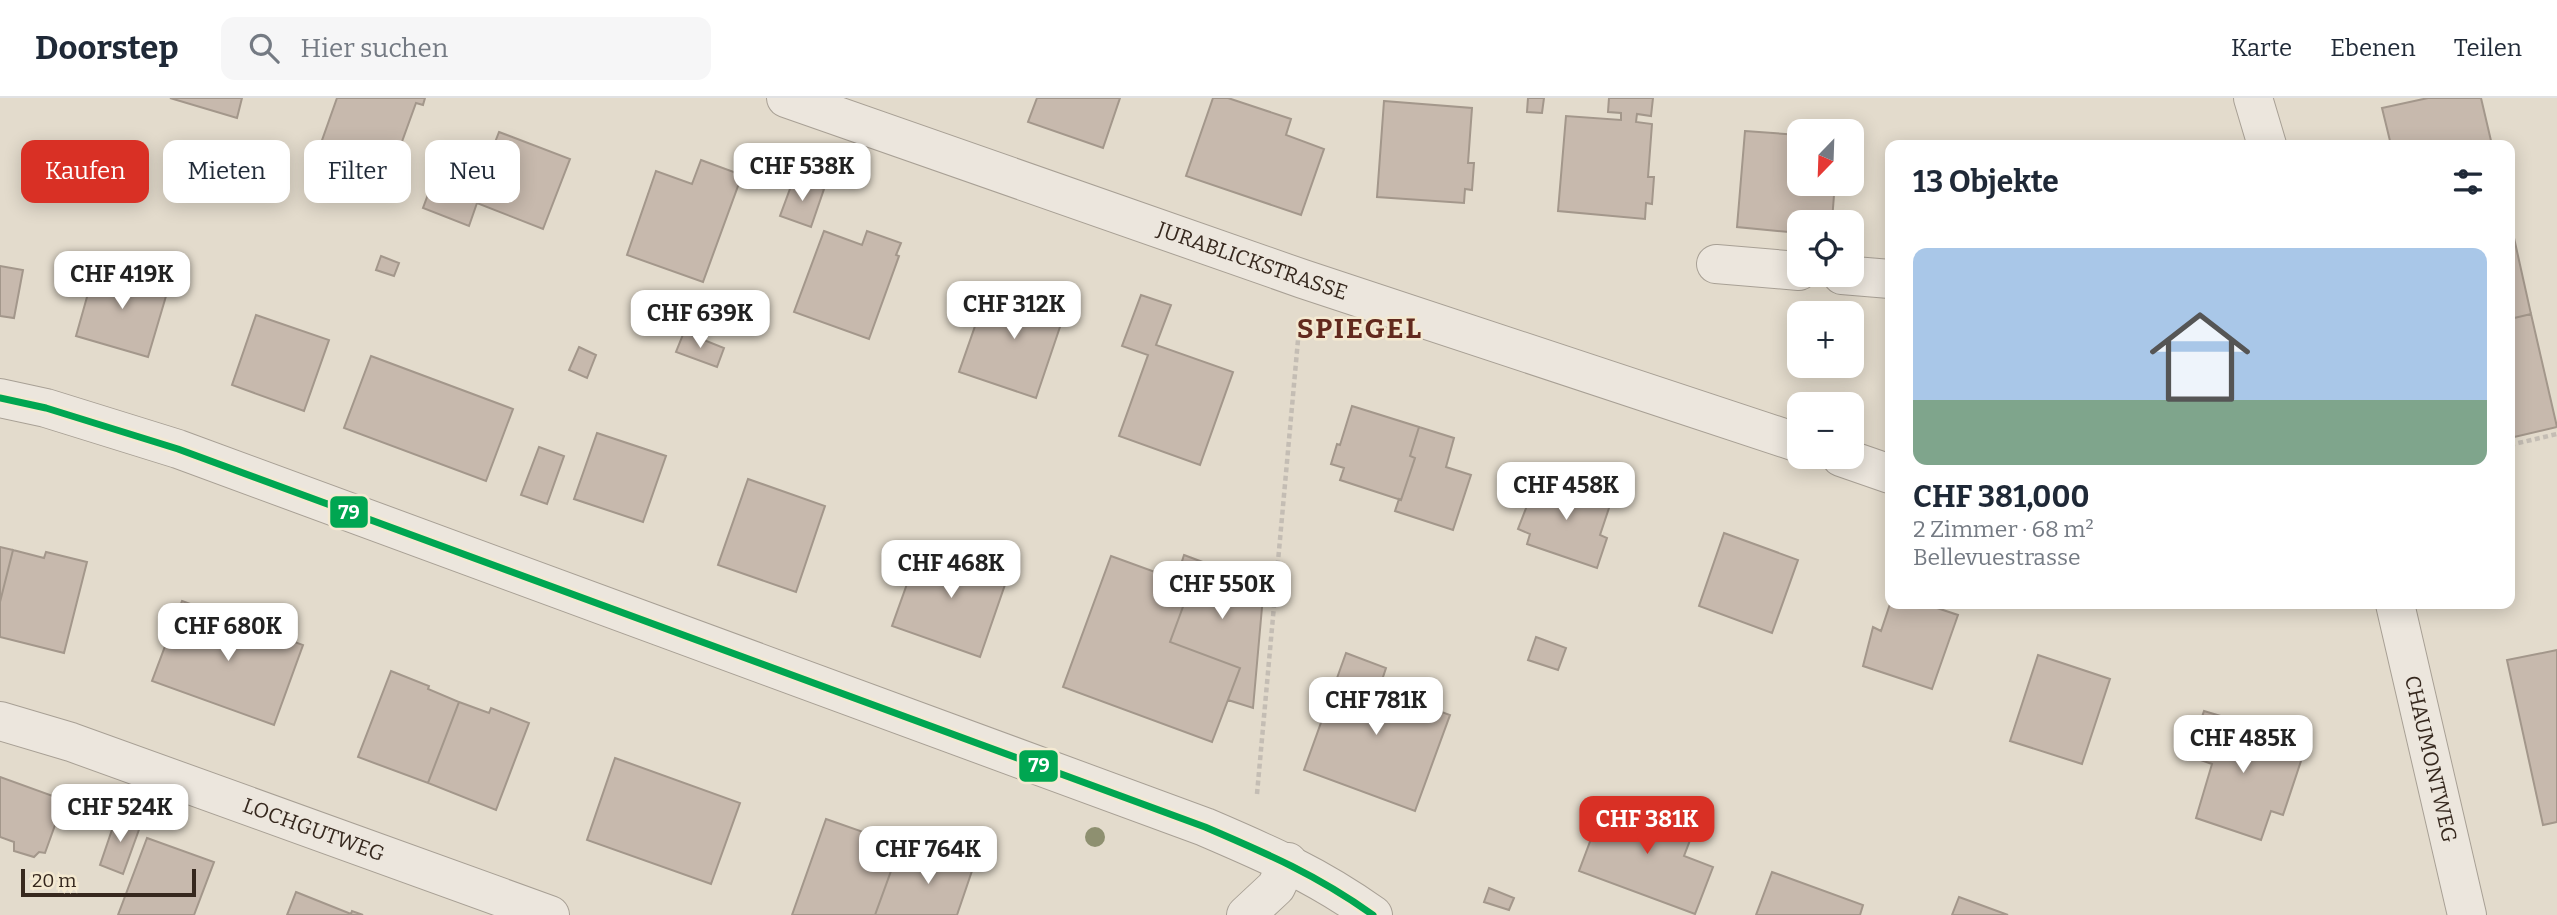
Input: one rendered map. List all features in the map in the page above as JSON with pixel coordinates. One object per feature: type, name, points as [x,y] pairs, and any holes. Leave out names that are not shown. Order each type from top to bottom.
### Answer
[{"type":"street","name":"JURABLICKSTRASSE","points":[[786,98],[1303,279],[1787,439]]},
{"type":"street","points":[[2253,98],[2266,140]]},
{"type":"street","points":[[1716,264],[1787,270]]},
{"type":"street","points":[[1864,277],[1885,279]]},
{"type":"street","points":[[0,398],[46,408],[178,449],[1205,827],[1288,862],[1341,892],[1373,915]]},
{"type":"street","points":[[1864,465],[1885,472]]},
{"type":"street","name":"CHAUMONTWEG","points":[[2396,609],[2467,915]]},
{"type":"street","name":"LOCHGUTWEG","points":[[0,720],[71,742],[550,915]]},
{"type":"street","points":[[1246,915],[1276,887],[1288,862]]},
{"type":"path","points":[[1256,805],[1303,279]]},
{"type":"path","points":[[2515,444],[2557,434]]},
{"type":"building","points":[[170,98],[242,98],[237,118]]},
{"type":"building","points":[[337,98],[425,98],[423,105],[416,103],[403,140],[322,140]]},
{"type":"building","points":[[1037,98],[1120,98],[1103,148],[1028,122]]},
{"type":"building","points":[[1213,98],[1228,98],[1291,119],[1286,135],[1324,149],[1301,215],[1186,176]]},
{"type":"building","points":[[1528,98],[1544,98],[1542,113],[1527,112]]},
{"type":"building","points":[[1609,98],[1653,98],[1651,116],[1637,114],[1636,122],[1652,124],[1648,177],[1654,177],[1652,204],[1646,203],[1645,219],[1558,211],[1566,116],[1621,120],[1621,113],[1608,112]]},
{"type":"building","points":[[2428,98],[2481,98],[2491,140],[2390,140],[2382,108]]},
{"type":"building","points":[[1384,101],[1472,108],[1468,163],[1474,163],[1472,190],[1465,189],[1464,203],[1377,197]]},
{"type":"building","points":[[1745,131],[1787,134],[1787,196],[1834,196],[1833,210],[1787,210],[1787,232],[1737,227]]},
{"type":"building","points":[[499,132],[570,159],[543,229],[477,203],[520,203],[520,140],[496,140]]},
{"type":"building","points":[[701,160],[742,175],[703,282],[627,255],[656,171],[692,184]]},
{"type":"building","points":[[794,178],[824,189],[811,227],[780,216]]},
{"type":"building","points":[[425,203],[477,203],[469,226],[423,208]]},
{"type":"building","points":[[824,231],[862,245],[867,231],[901,243],[896,255],[899,256],[869,339],[794,312]]},
{"type":"building","points":[[2515,242],[2531,314],[2515,318]]},
{"type":"building","points":[[381,256],[399,263],[394,276],[376,270]]},
{"type":"building","points":[[96,265],[169,286],[148,357],[76,336]]},
{"type":"building","points":[[0,266],[23,270],[14,318],[0,316]]},
{"type":"building","points":[[988,289],[1026,302],[1031,289],[1065,300],[1060,313],[1064,315],[1036,398],[959,372]]},
{"type":"building","points":[[1141,295],[1171,305],[1156,345],[1233,372],[1200,465],[1119,436],[1148,355],[1122,346]]},
{"type":"building","points":[[2531,314],[2557,427],[2515,437],[2515,318]]},
{"type":"building","points":[[256,315],[329,340],[304,411],[232,385]]},
{"type":"building","points":[[684,332],[724,348],[717,367],[676,352]]},
{"type":"building","points":[[579,347],[596,355],[587,378],[569,370]]},
{"type":"building","points":[[371,356],[513,409],[486,481],[344,428]]},
{"type":"building","points":[[1352,406],[1419,427],[1410,456],[1415,458],[1401,500],[1340,480],[1344,468],[1331,464]]},
{"type":"building","points":[[1419,427],[1454,438],[1446,467],[1471,475],[1453,530],[1395,511],[1415,458],[1410,456]]},
{"type":"building","points":[[597,433],[666,456],[643,522],[574,499]]},
{"type":"building","points":[[539,447],[564,456],[547,504],[521,495]]},
{"type":"building","points":[[1538,477],[1611,502],[1600,535],[1607,538],[1597,568],[1527,544],[1530,534],[1518,529]]},
{"type":"building","points":[[748,479],[825,506],[796,592],[718,565]]},
{"type":"building","points":[[1724,533],[1798,560],[1772,633],[1699,606]]},
{"type":"building","points":[[922,542],[1009,573],[980,657],[892,626]]},
{"type":"building","points":[[0,547],[13,550],[0,602]]},
{"type":"building","points":[[13,550],[44,558],[46,552],[87,562],[64,653],[0,637],[0,602]]},
{"type":"building","points":[[1184,555],[1264,585],[1253,708],[1228,700],[1240,668],[1170,642],[1191,585],[1176,580]]},
{"type":"building","points":[[1111,556],[1191,585],[1170,642],[1240,668],[1212,742],[1063,687]]},
{"type":"building","points":[[182,601],[303,645],[274,725],[152,681]]},
{"type":"building","points":[[1888,609],[1940,609],[1958,615],[1932,689],[1863,666],[1873,627],[1881,631]]},
{"type":"building","points":[[1536,637],[1566,648],[1558,670],[1528,660]]},
{"type":"building","points":[[2557,650],[2557,822],[2543,825],[2507,660]]},
{"type":"building","points":[[1346,653],[1386,668],[1379,689],[1450,715],[1415,811],[1304,770]]},
{"type":"building","points":[[2038,655],[2110,679],[2082,764],[2010,741]]},
{"type":"building","points":[[391,671],[429,686],[428,689],[459,702],[428,783],[358,757]]},
{"type":"building","points":[[459,702],[489,713],[491,708],[529,723],[496,810],[428,783]]},
{"type":"building","points":[[2204,711],[2267,730],[2265,739],[2304,752],[2283,815],[2271,811],[2261,840],[2196,818],[2212,764],[2189,756]]},
{"type":"building","points":[[615,758],[740,803],[711,884],[587,840]]},
{"type":"building","points":[[0,777],[64,800],[45,853],[39,852],[34,857],[14,851],[14,842],[0,837]]},
{"type":"building","points":[[1606,799],[1663,820],[1667,811],[1697,822],[1684,856],[1713,867],[1695,914],[1579,871]]},
{"type":"building","points":[[117,815],[141,824],[123,874],[100,865]]},
{"type":"building","points":[[826,819],[869,834],[864,849],[895,860],[875,915],[792,915]]},
{"type":"building","points":[[147,838],[214,862],[194,915],[118,915]]},
{"type":"building","points":[[936,845],[976,859],[957,915],[875,915],[895,860],[927,872]]},
{"type":"building","points":[[1772,872],[1863,905],[1860,915],[1756,915]]},
{"type":"building","points":[[1489,888],[1514,898],[1509,910],[1484,902]]},
{"type":"building","points":[[296,892],[351,914],[352,911],[363,915],[287,915]]},
{"type":"building","points":[[1959,897],[2008,915],[1952,915]]},
{"type":"transit line","name":"79","points":[[0,398],[46,408],[178,449],[1205,827],[1312,877],[1373,915]]},
{"type":"district","name":"SPIEGEL","points":[[1360,328]]}]
